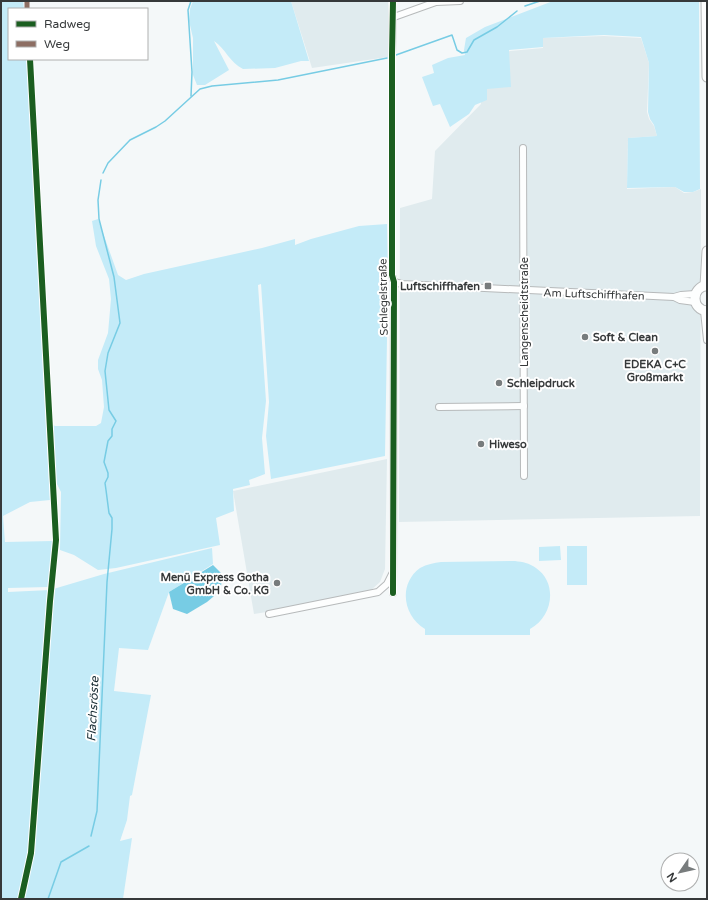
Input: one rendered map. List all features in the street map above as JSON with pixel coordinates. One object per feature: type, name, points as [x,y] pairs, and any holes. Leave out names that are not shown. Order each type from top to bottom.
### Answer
[{"type":"main road","points":[[706,1],[707,77]]},
{"type":"main road","points":[[705,311],[697,306],[695,298],[699,289],[706,286],[707,251]]},
{"type":"street","name":"Schlegelstraße","points":[[393,593],[394,282],[392,275],[392,55],[394,1]]},
{"type":"street","points":[[394,17],[436,2],[460,1]]},
{"type":"street","name":"Langenscheidtstraße","points":[[523,148],[524,476]]},
{"type":"street","name":"Am Luftschiffhafen","points":[[394,282],[402,284],[524,291],[674,297],[682,295],[695,298]]},
{"type":"street","points":[[705,311],[707,340]]},
{"type":"street","points":[[438,407],[524,406]]},
{"type":"street","points":[[269,614],[378,592],[387,584],[393,573]]},
{"type":"shaded area","points":[[1,1],[23,1],[24,8],[8,8],[8,60],[27,60],[50,500],[30,502],[3,516],[5,542],[53,541],[48,587],[8,588],[8,592],[50,590],[104,574],[212,548],[213,564],[169,592],[148,650],[119,648],[114,691],[151,695],[132,795],[130,796],[127,820],[120,841],[132,838],[123,899],[1,899]]},
{"type":"shaded area","points":[[193,1],[291,1],[309,61],[301,61],[275,68],[243,69],[238,66],[214,41],[229,70],[205,85],[197,85],[193,75],[193,38],[189,21],[190,9]]},
{"type":"shaded area","points":[[291,1],[388,1],[388,57],[312,68]]},
{"type":"shaded area","points":[[553,1],[699,1],[700,189],[693,192],[684,192],[675,187],[627,188],[628,138],[657,136],[648,112],[649,63],[641,37],[604,35],[543,38],[543,47],[509,50],[511,87],[487,89],[487,100],[475,105],[469,114],[450,127],[440,104],[433,106],[422,77],[434,73],[432,65],[448,58],[465,55],[464,50],[466,38],[485,27]]},
{"type":"shaded area","points":[[604,36],[641,38],[649,63],[647,112],[657,136],[628,138],[627,189],[675,187],[684,193],[701,189],[700,516],[399,522],[400,208],[432,199],[435,151],[481,104],[479,62],[510,51],[543,48],[543,38]]},
{"type":"shaded area","points":[[98,219],[118,275],[126,280],[144,274],[262,248],[295,239],[295,245],[359,226],[387,224],[388,280],[385,456],[271,479],[266,436],[269,402],[261,284],[258,285],[266,401],[262,438],[265,474],[249,480],[250,485],[233,489],[234,511],[216,518],[220,545],[116,568],[98,570],[74,555],[60,550],[61,492],[55,480],[52,424],[55,426],[96,426],[101,423],[104,407],[102,380],[98,369],[98,360],[108,333],[111,299],[109,279],[96,246],[92,221]]},
{"type":"shaded area","points":[[387,459],[385,569],[380,582],[370,591],[254,614],[233,491]]},
{"type":"shaded area","points":[[560,546],[561,560],[539,561],[539,547]]},
{"type":"shaded area","points":[[567,546],[587,546],[587,585],[567,585]]},
{"type":"shaded area","points":[[515,561],[531,565],[543,574],[548,582],[550,591],[550,600],[544,617],[538,624],[530,629],[530,635],[425,635],[425,629],[412,616],[408,608],[406,591],[408,582],[420,568],[441,562]]},
{"type":"water","points":[[213,565],[223,575],[220,591],[207,602],[187,614],[173,609],[169,592]]},
{"type":"waterway","points":[[191,1],[188,10],[192,72],[191,96]]},
{"type":"waterway","points":[[525,6],[540,1]]},
{"type":"waterway","points":[[396,55],[452,35],[457,50],[462,53],[467,52],[474,40],[497,27],[517,11]]},
{"type":"waterway","points":[[103,173],[108,163],[130,140],[165,121],[200,89],[212,86],[278,80],[387,58]]},
{"type":"waterway","points":[[91,836],[97,811],[107,582],[112,529],[112,518],[109,513],[105,483],[108,473],[104,462],[108,441],[112,436],[112,429],[116,421],[109,410],[105,371],[108,353],[120,323],[114,277],[99,219],[98,200],[101,180]]},
{"type":"waterway","name":"Flachsröste","points":[[48,899],[61,862],[89,846]]},
{"type":"marked path","points":[[27,1],[27,8]]},
{"type":"cycle path","points":[[393,1],[393,593]]},
{"type":"cycle path","points":[[21,899],[31,853],[56,540],[30,60]]},
{"type":"place","name":"Luftschiffhafen","points":[[488,286]]},
{"type":"place","name":"Soft & Clean","points":[[585,337]]},
{"type":"place","name":"EDEKA C+C Großmarkt","points":[[655,351]]},
{"type":"place","name":"Schleipdruck","points":[[499,383]]},
{"type":"place","name":"Hiweso","points":[[481,444]]},
{"type":"place","name":"Menü Express Gotha GmbH & Co. KG","points":[[277,583]]}]
